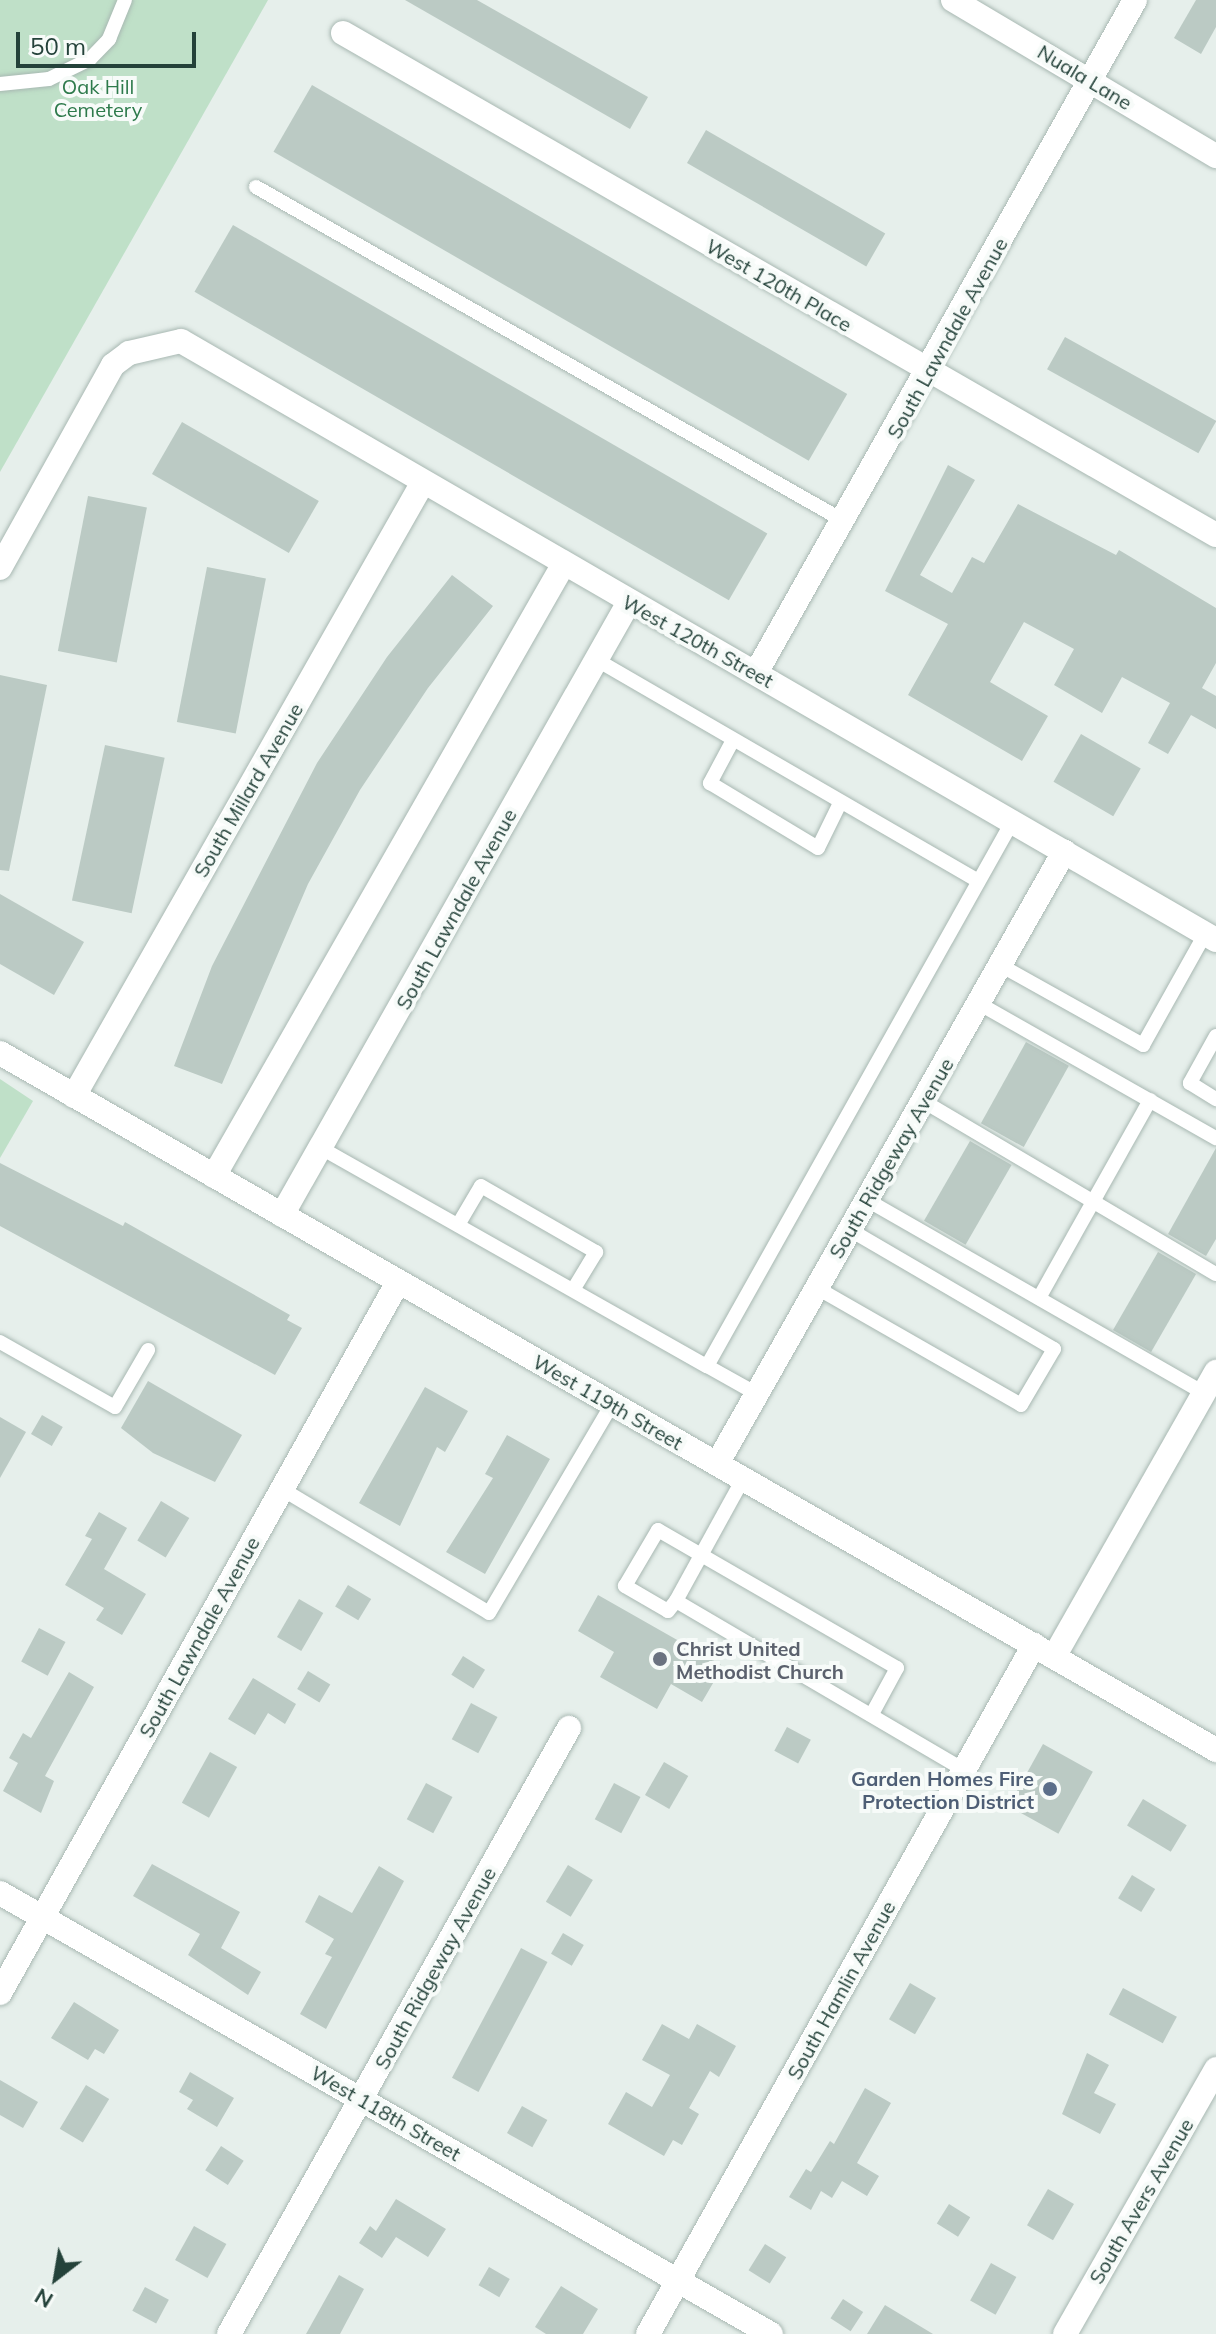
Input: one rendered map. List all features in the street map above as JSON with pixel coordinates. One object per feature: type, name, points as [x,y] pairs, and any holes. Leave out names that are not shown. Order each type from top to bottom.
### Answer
[{"type":"street","name":"Nuala Lane","points":[[953,0],[1216,156]]},
{"type":"street","name":"South Lawndale Avenue","points":[[756,673],[1135,0]]},
{"type":"street","name":"West 120th Place","points":[[343,33],[1216,535]]},
{"type":"street","name":"West 120th Street","points":[[0,568],[113,365],[129,353],[181,341],[562,567],[756,673],[1210,937]]},
{"type":"street","name":"South Millard Avenue","points":[[74,1096],[422,484]]},
{"type":"street","points":[[214,1176],[562,567]]},
{"type":"street","name":"South Lawndale Avenue","points":[[282,1215],[629,602]]},
{"type":"street","name":"South Ridgeway Avenue","points":[[717,1464],[1064,852]]},
{"type":"street","name":"West 119th Street","points":[[0,1053],[1216,1750]]},
{"type":"street","name":"South Lawndale Avenue","points":[[0,1993],[398,1282]]},
{"type":"street","name":"South Hamlin Avenue","points":[[648,2334],[964,1770],[1044,1651],[1210,1383]]},
{"type":"street","name":"South Ridgeway Avenue","points":[[229,2334],[569,1728]]},
{"type":"street","name":"West 118th Street","points":[[0,1893],[771,2334]]},
{"type":"street","name":"South Avers Avenue","points":[[1065,2334],[1216,2069]]},
{"type":"lane","points":[[0,84],[49,79],[90,59],[109,39],[125,0]]},
{"type":"lane","points":[[256,187],[844,521]]},
{"type":"lane","points":[[597,660],[979,881]]},
{"type":"lane","points":[[733,740],[710,783],[818,848],[840,803]]},
{"type":"lane","points":[[707,1366],[1012,822]]},
{"type":"lane","points":[[1000,965],[1143,1045],[1210,937]]},
{"type":"lane","points":[[978,1003],[1216,1138]]},
{"type":"lane","points":[[1216,1036],[1190,1083],[1216,1099]]},
{"type":"lane","points":[[1039,1298],[1150,1100]]},
{"type":"lane","points":[[923,1101],[1216,1274]]},
{"type":"lane","points":[[321,1148],[757,1394]]},
{"type":"lane","points":[[458,1225],[481,1186],[494,1193],[596,1252],[573,1290]]},
{"type":"lane","points":[[867,1200],[1039,1298],[1210,1383]]},
{"type":"lane","points":[[817,1288],[1021,1405],[1054,1349],[850,1230]]},
{"type":"lane","points":[[0,1342],[115,1407],[148,1350]]},
{"type":"lane","points":[[282,1489],[489,1613],[612,1404]]},
{"type":"lane","points":[[743,1479],[701,1556],[676,1601],[668,1611],[625,1586],[658,1530],[701,1556],[897,1668],[872,1714]]},
{"type":"lane","points":[[676,1601],[964,1770]]},
{"type":"green space","name":"Oak Hill Cemetery","points":[[0,0],[268,0],[0,472]]},
{"type":"green space","points":[[0,1079],[33,1101],[0,1158]]},
{"type":"building","points":[[405,0],[477,0],[648,97],[630,129]]},
{"type":"building","points":[[1196,0],[1216,0],[1216,27],[1201,54],[1174,38]]},
{"type":"building","points":[[312,85],[847,394],[809,461],[274,152]]},
{"type":"building","points":[[706,130],[885,234],[866,266],[687,163]]},
{"type":"building","points":[[233,225],[767,534],[729,600],[195,292]]},
{"type":"building","points":[[1065,337],[1216,421],[1198,453],[1047,369]]},
{"type":"building","points":[[182,422],[319,501],[289,553],[152,474]]},
{"type":"building","points":[[948,465],[975,480],[920,575],[952,593],[972,557],[984,563],[1018,504],[1116,555],[1119,550],[1216,608],[1216,663],[1202,688],[1216,696],[1216,729],[1191,715],[1168,754],[1148,743],[1170,703],[1122,677],[1102,713],[1054,685],[1074,649],[1024,622],[990,682],[1048,716],[1022,761],[908,695],[948,624],[885,591]]},
{"type":"building","points":[[88,496],[147,507],[117,663],[58,651]]},
{"type":"building","points":[[207,567],[266,578],[236,734],[177,722]]},
{"type":"building","points":[[452,575],[493,606],[428,688],[360,790],[308,884],[222,1084],[174,1066],[212,966],[317,763],[387,657]]},
{"type":"building","points":[[0,675],[47,685],[9,871],[0,870]]},
{"type":"building","points":[[1081,734],[1141,768],[1113,816],[1054,782]]},
{"type":"building","points":[[105,745],[165,758],[132,913],[72,901]]},
{"type":"building","points":[[0,894],[84,942],[54,995],[0,964]]},
{"type":"building","points":[[1026,1042],[1069,1066],[1024,1147],[981,1123]]},
{"type":"building","points":[[970,1141],[1012,1165],[966,1245],[924,1221]]},
{"type":"building","points":[[1216,1148],[1216,1239],[1206,1256],[1168,1234]]},
{"type":"building","points":[[0,1163],[123,1226],[125,1222],[290,1315],[287,1320],[302,1328],[275,1375],[0,1226]]},
{"type":"building","points":[[1158,1252],[1196,1274],[1151,1352],[1113,1330]]},
{"type":"building","points":[[148,1381],[242,1435],[215,1482],[153,1453],[121,1428]]},
{"type":"building","points":[[425,1387],[468,1411],[445,1452],[437,1447],[400,1526],[359,1503]]},
{"type":"building","points":[[42,1415],[63,1427],[52,1446],[31,1434]]},
{"type":"building","points":[[0,1417],[26,1432],[0,1478]]},
{"type":"building","points":[[507,1435],[550,1459],[485,1574],[446,1552],[493,1478],[485,1474]]},
{"type":"building","points":[[161,1501],[189,1518],[166,1557],[137,1540]]},
{"type":"building","points":[[99,1512],[127,1528],[104,1569],[146,1594],[122,1635],[96,1620],[104,1608],[65,1585],[92,1539],[85,1536]]},
{"type":"building","points":[[348,1585],[371,1599],[358,1620],[335,1606]]},
{"type":"building","name":"Christ United Methodist Church","points":[[598,1595],[723,1666],[702,1702],[671,1684],[657,1709],[600,1677],[614,1652],[578,1631]]},
{"type":"building","points":[[299,1599],[323,1613],[301,1651],[277,1637]]},
{"type":"building","points":[[39,1628],[65,1642],[48,1676],[21,1662]]},
{"type":"building","points":[[463,1656],[485,1670],[473,1688],[451,1675]]},
{"type":"building","points":[[308,1671],[330,1684],[319,1702],[297,1689]]},
{"type":"building","points":[[69,1672],[94,1687],[45,1776],[54,1781],[41,1813],[3,1791],[18,1763],[9,1758],[23,1733],[31,1738]]},
{"type":"building","points":[[253,1678],[296,1704],[285,1724],[268,1713],[255,1735],[228,1719]]},
{"type":"building","points":[[471,1703],[497,1717],[478,1753],[452,1739]]},
{"type":"building","points":[[787,1727],[811,1740],[798,1764],[774,1751]]},
{"type":"building","name":"Garden Homes Fire Protection District","points":[[1043,1744],[1093,1772],[1058,1834],[1009,1806]]},
{"type":"building","points":[[210,1752],[237,1767],[209,1818],[182,1803]]},
{"type":"building","points":[[664,1762],[688,1776],[669,1809],[645,1795]]},
{"type":"building","points":[[426,1783],[452,1797],[433,1833],[407,1819]]},
{"type":"building","points":[[614,1783],[640,1797],[621,1833],[595,1819]]},
{"type":"building","points":[[1143,1799],[1187,1825],[1171,1852],[1127,1826]]},
{"type":"building","points":[[152,1864],[240,1912],[221,1948],[261,1972],[248,1995],[188,1955],[200,1934],[133,1896]]},
{"type":"building","points":[[568,1865],[593,1880],[571,1917],[546,1902]]},
{"type":"building","points":[[379,1866],[404,1881],[326,2029],[300,2014],[332,1957],[325,1954],[334,1939],[305,1922],[319,1895],[352,1913]]},
{"type":"building","points":[[1132,1875],[1155,1889],[1141,1912],[1118,1898]]},
{"type":"building","points":[[563,1933],[584,1945],[572,1966],[551,1954]]},
{"type":"building","points":[[521,1948],[547,1962],[478,2092],[452,2078]]},
{"type":"building","points":[[910,1983],[936,1998],[915,2034],[889,2019]]},
{"type":"building","points":[[1123,1988],[1177,2017],[1163,2043],[1109,2014]]},
{"type":"building","points":[[74,2002],[119,2030],[104,2054],[95,2049],[88,2060],[51,2038]]},
{"type":"building","points":[[662,2024],[689,2039],[697,2024],[736,2046],[719,2077],[710,2071],[689,2108],[699,2114],[682,2145],[673,2140],[664,2156],[608,2124],[626,2092],[652,2107],[670,2075],[642,2060]]},
{"type":"building","points":[[1087,2053],[1109,2065],[1094,2093],[1116,2104],[1100,2134],[1062,2114]]},
{"type":"building","points":[[190,2072],[234,2098],[217,2127],[187,2109],[193,2100],[179,2092]]},
{"type":"building","points":[[0,2080],[38,2102],[23,2128],[0,2115]]},
{"type":"building","points":[[86,2085],[109,2099],[83,2143],[60,2129]]},
{"type":"building","points":[[865,2088],[891,2103],[857,2163],[879,2176],[867,2196],[842,2181],[832,2198],[821,2191],[811,2210],[789,2197],[806,2169],[811,2172],[830,2141],[834,2144]]},
{"type":"building","points":[[522,2106],[547,2120],[532,2147],[507,2133]]},
{"type":"building","points":[[221,2146],[244,2161],[228,2185],[205,2170]]},
{"type":"building","points":[[1048,2189],[1074,2204],[1053,2240],[1027,2225]]},
{"type":"building","points":[[396,2199],[446,2229],[428,2257],[396,2237],[382,2258],[359,2243],[370,2226],[376,2231]]},
{"type":"building","points":[[949,2204],[970,2217],[958,2237],[937,2224]]},
{"type":"building","points":[[194,2226],[226,2244],[207,2278],[175,2260]]},
{"type":"building","points":[[765,2244],[786,2257],[770,2284],[749,2270]]},
{"type":"building","points":[[991,2263],[1016,2277],[996,2315],[970,2301]]},
{"type":"building","points":[[489,2267],[510,2279],[499,2297],[478,2285]]},
{"type":"building","points":[[339,2275],[364,2289],[340,2334],[306,2334]]},
{"type":"building","points":[[561,2286],[598,2309],[583,2334],[546,2334],[535,2327]]},
{"type":"building","points":[[145,2287],[169,2300],[156,2324],[132,2311]]},
{"type":"building","points":[[843,2299],[863,2312],[851,2331],[830,2318]]},
{"type":"building","points":[[885,2305],[933,2334],[867,2334]]},
{"type":"place","name":"Christ United Methodist Church","points":[[660,1659]]},
{"type":"place","name":"Garden Homes Fire Protection District","points":[[1050,1789]]}]
